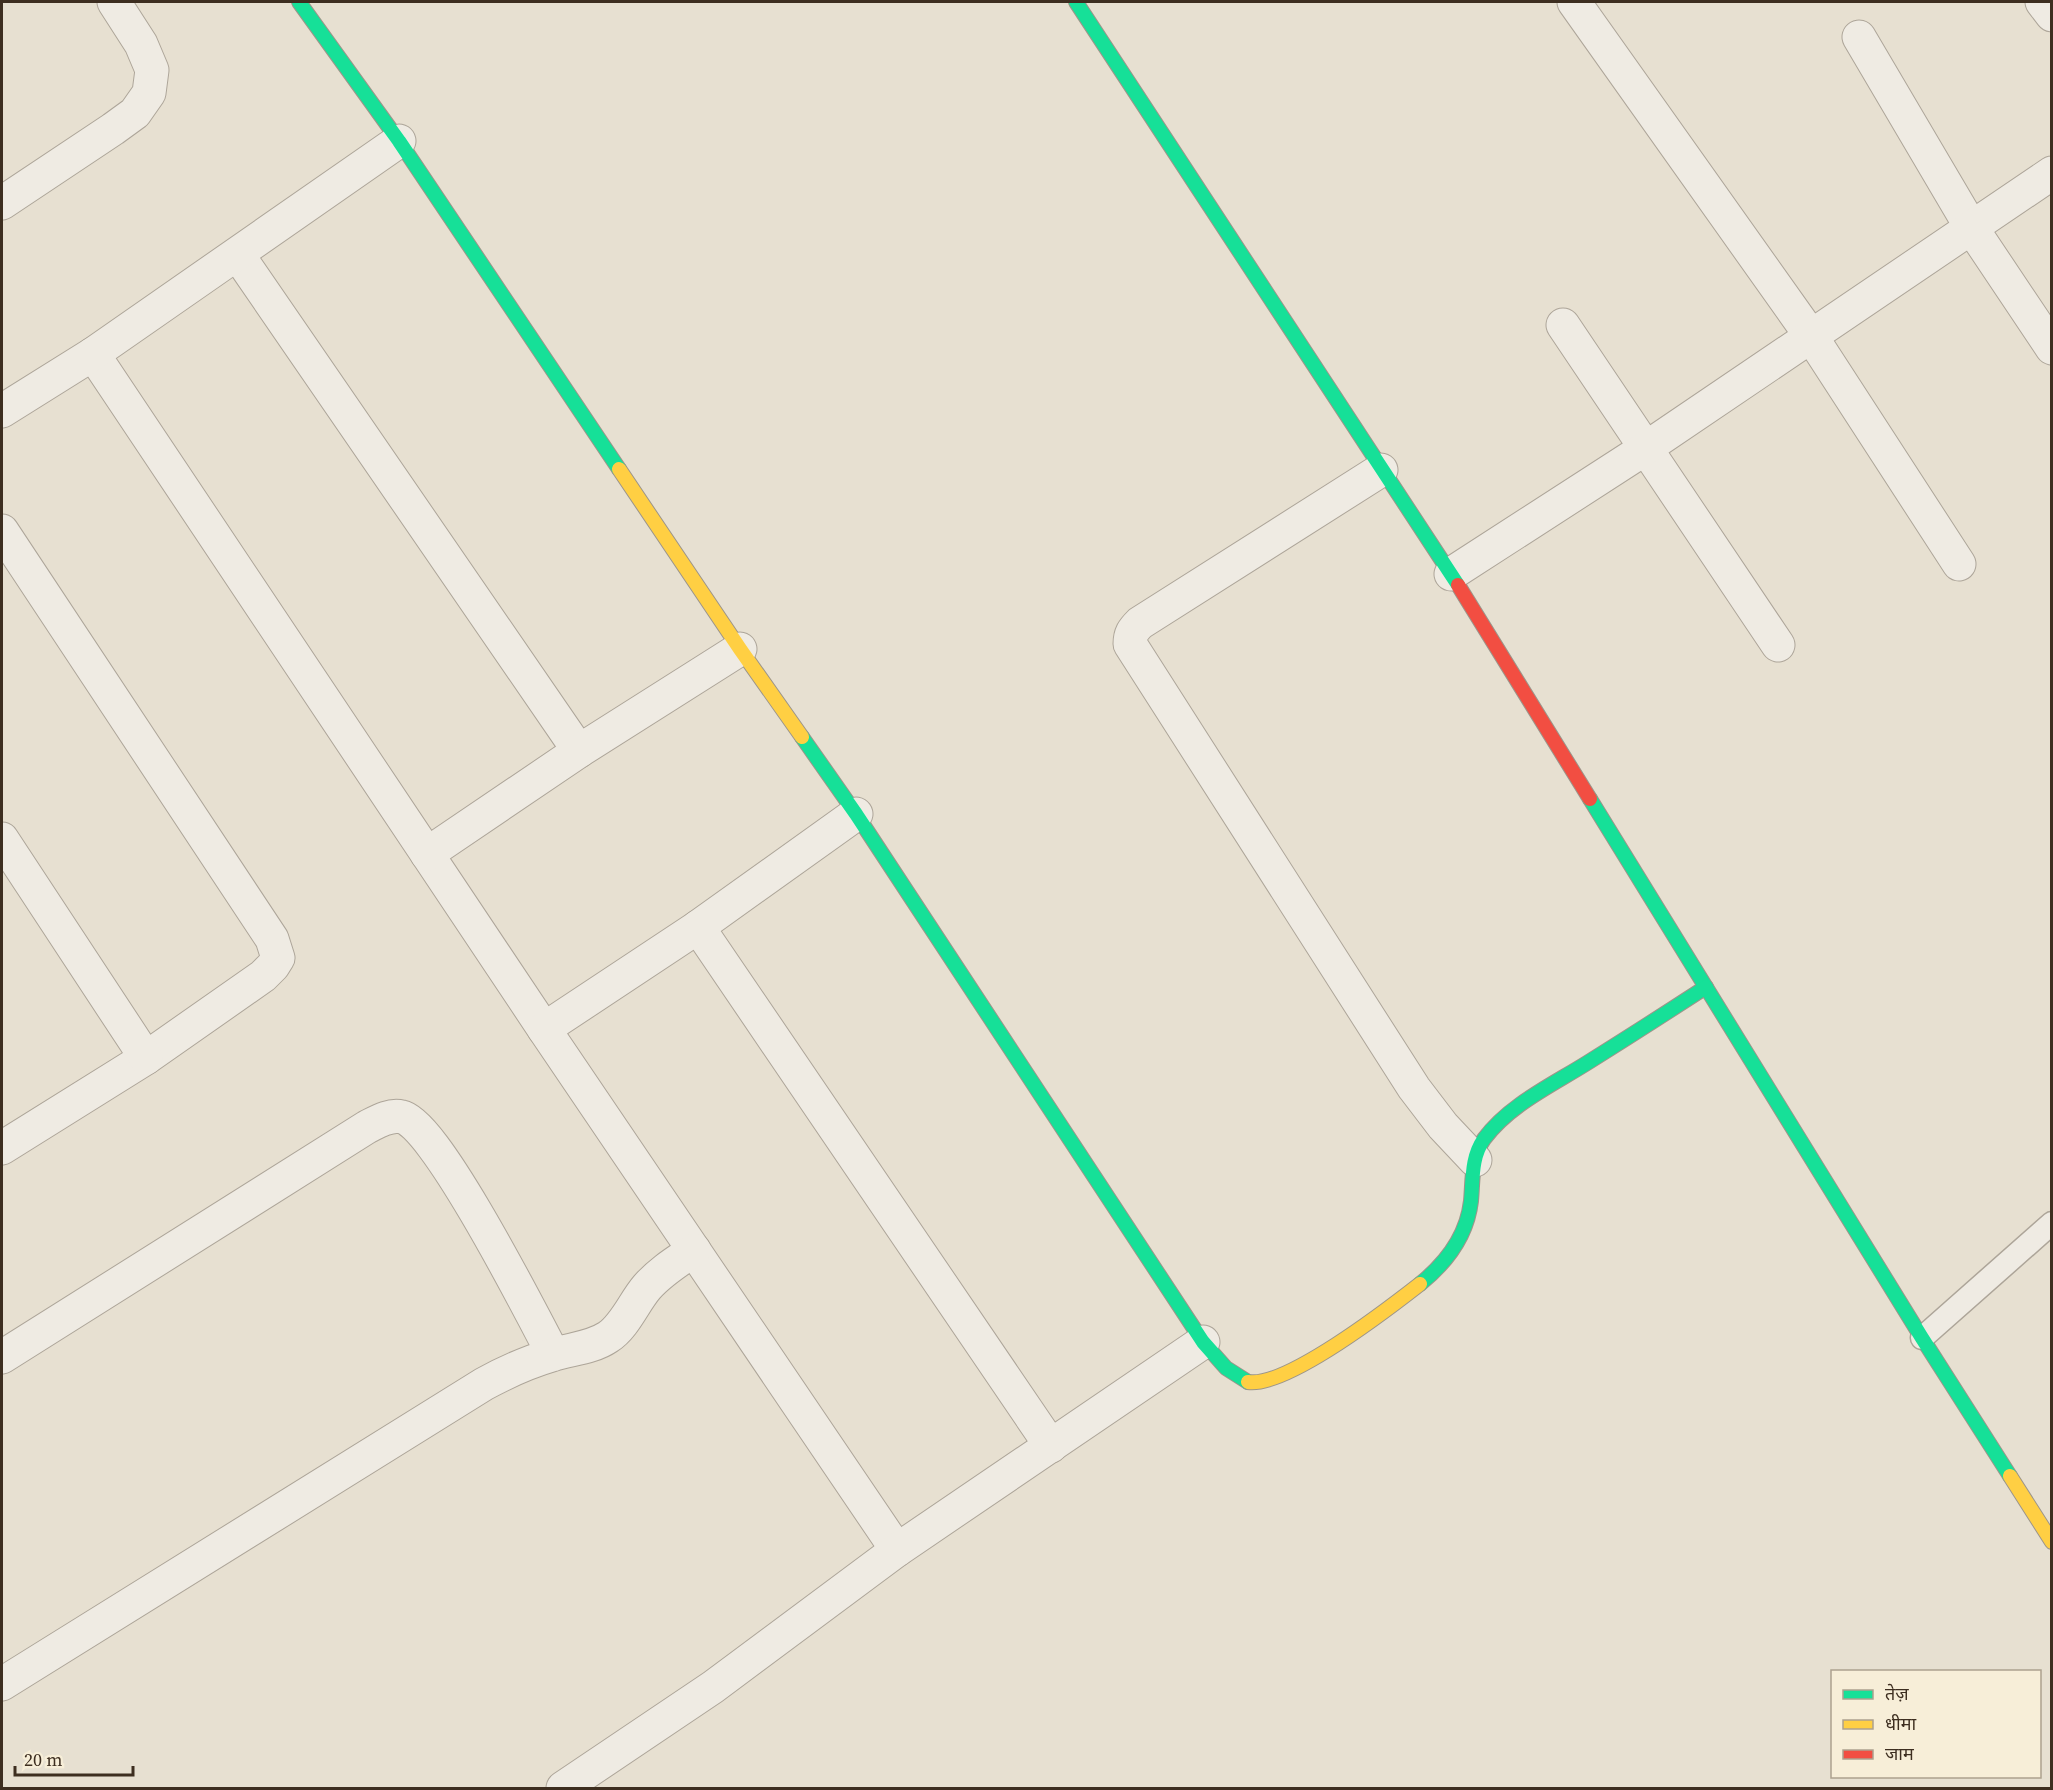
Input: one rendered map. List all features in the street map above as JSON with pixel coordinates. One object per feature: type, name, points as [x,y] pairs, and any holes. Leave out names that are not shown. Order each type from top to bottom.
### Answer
[{"type":"street","points":[[2,203],[135,113],[149,93],[152,70],[141,44],[114,2]]},
{"type":"street","points":[[298,2],[399,141],[740,649],[856,814],[1203,1342],[1224,1365],[1242,1378],[1256,1383],[1277,1379],[1304,1365],[1434,1273],[1455,1247],[1465,1228],[1470,1208],[1475,1160],[1486,1138],[1514,1111],[1706,987]]},
{"type":"street","points":[[1076,2],[1381,470],[1452,574],[1922,1338],[2052,1542]]},
{"type":"street","points":[[1574,2],[1811,336],[1959,564]]},
{"type":"street","points":[[2042,2],[2052,15]]},
{"type":"street","points":[[1859,37],[1971,227],[2052,348]]},
{"type":"street","points":[[2,411],[93,354],[399,141]]},
{"type":"street","points":[[1452,574],[1647,447],[2052,173]]},
{"type":"street","points":[[238,255],[579,751]]},
{"type":"street","points":[[1563,325],[1778,645]]},
{"type":"street","points":[[93,354],[544,1029],[897,1550]]},
{"type":"street","points":[[1381,470],[1140,623],[1130,636],[1130,644],[1414,1088],[1443,1126],[1475,1160]]},
{"type":"street","points":[[2,531],[266,929],[277,950],[278,957],[263,976],[146,1058],[2,1148]]},
{"type":"street","points":[[427,854],[579,751],[740,649]]},
{"type":"street","points":[[544,1029],[698,927],[856,814]]},
{"type":"street","points":[[2,839],[146,1058]]},
{"type":"street","points":[[698,927],[1051,1446]]},
{"type":"street","points":[[2,1357],[367,1127],[385,1118],[402,1117],[416,1124],[435,1148],[489,1236],[554,1354]]},
{"type":"street","points":[[2,1684],[484,1384],[519,1366],[597,1343],[610,1336],[620,1326],[648,1286],[664,1270],[694,1250]]},
{"type":"street","points":[[563,1788],[713,1687],[897,1550],[1203,1342]]},
{"type":"lane","points":[[1922,1338],[2052,1224]]},
{"type":"traffic: fast","points":[[299,2],[399,141],[619,469]]},
{"type":"traffic: fast","points":[[1076,2],[1458,585]]},
{"type":"traffic: fast","points":[[802,737],[856,814],[1203,1342],[1226,1368],[1248,1382]]},
{"type":"traffic: fast","points":[[1590,799],[1922,1338],[2010,1476]]},
{"type":"traffic: fast","points":[[1420,1284],[1447,1258],[1460,1237],[1469,1214],[1473,1169],[1477,1153],[1484,1139],[1494,1127],[1518,1106],[1706,987]]},
{"type":"traffic: slow","points":[[619,469],[802,737]]},
{"type":"traffic: slow","points":[[1248,1382],[1265,1381],[1311,1360],[1362,1328],[1420,1284]]},
{"type":"traffic: slow","points":[[2010,1476],[2052,1542]]},
{"type":"traffic: jam","points":[[1458,585],[1590,799]]}]
